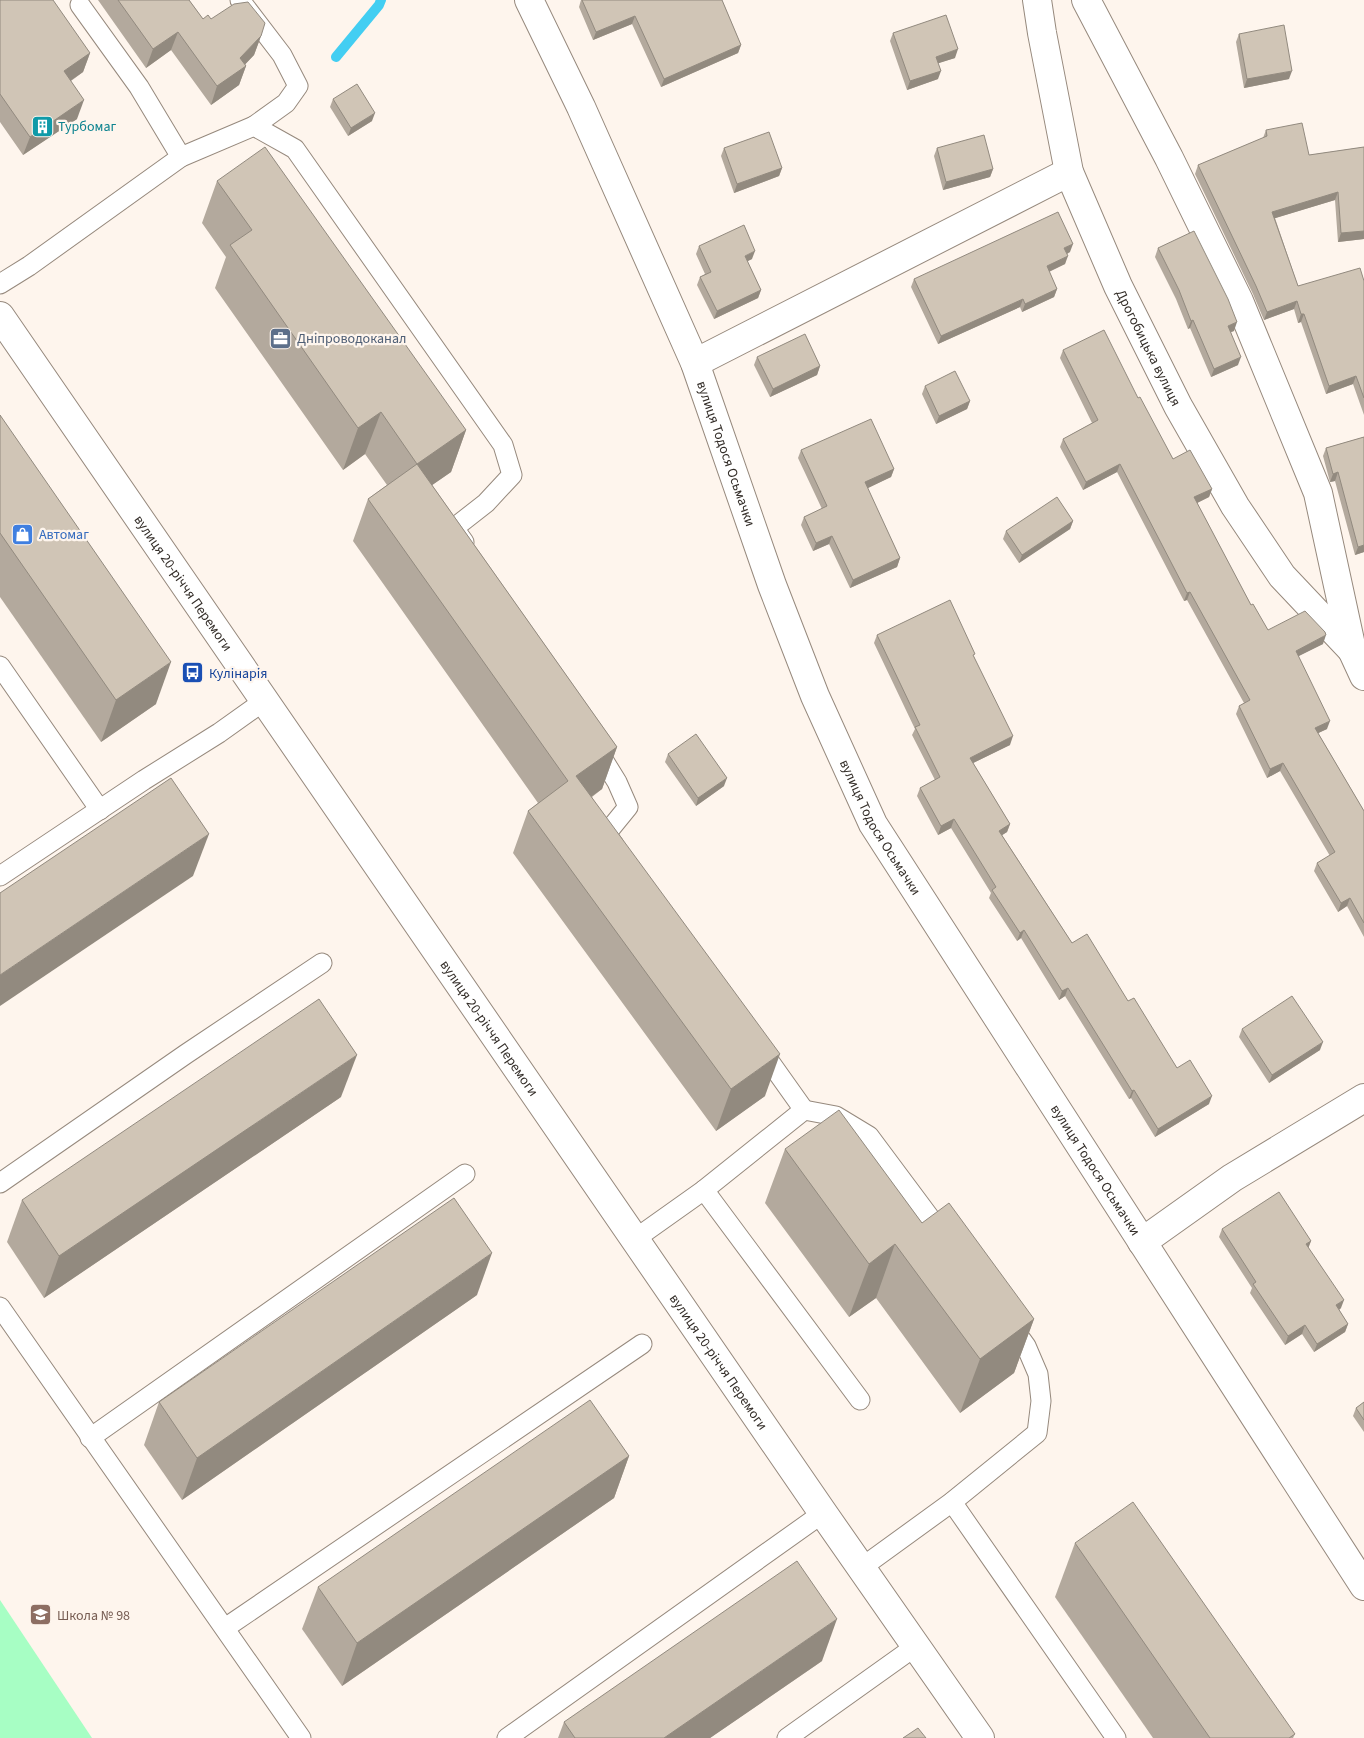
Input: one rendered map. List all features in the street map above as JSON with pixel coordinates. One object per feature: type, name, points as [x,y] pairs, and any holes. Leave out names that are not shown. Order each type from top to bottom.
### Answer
[{"type":"street","name":"вулиця Тодося Осьмачки","points":[[529,0],[581,107],[694,363],[775,594],[816,696],[873,824],[1364,1586]]},
{"type":"street","name":"Дрогобицька вулиця","points":[[1038,0],[1042,33],[1069,172],[1118,286],[1178,406],[1235,506],[1282,576],[1352,650]]},
{"type":"street","name":"Дрогобицька вулиця","points":[[1086,0],[1169,158],[1239,302],[1318,493],[1352,650],[1364,676]]},
{"type":"street","points":[[694,363],[1069,172]]},
{"type":"street","name":"вулиця 20-річчя Перемоги","points":[[0,316],[823,1513],[980,1738]]},
{"type":"street","points":[[1142,1242],[1232,1178],[1364,1098]]},
{"type":"lane","points":[[0,284],[29,266],[181,157],[254,126],[286,103],[298,86],[282,55],[240,0]]},
{"type":"lane","points":[[80,5],[139,87],[181,157]]},
{"type":"lane","points":[[254,126],[294,149],[503,445],[512,475],[486,503],[454,528],[474,558]]},
{"type":"lane","points":[[0,666],[100,810]]},
{"type":"lane","points":[[0,876],[264,701]]},
{"type":"lane","points":[[588,737],[617,782],[628,807],[606,834],[623,857]]},
{"type":"lane","points":[[0,1183],[186,1054],[322,963]]},
{"type":"lane","points":[[751,1037],[804,1110],[836,1116],[869,1136],[955,1250]]},
{"type":"lane","points":[[635,1239],[704,1190],[804,1110]]},
{"type":"lane","points":[[90,1438],[465,1174]]},
{"type":"lane","points":[[704,1190],[860,1400]]},
{"type":"lane","points":[[861,1568],[952,1502],[1037,1434],[1041,1401],[1038,1374],[1026,1346],[997,1306]]},
{"type":"lane","points":[[0,1307],[301,1738]]},
{"type":"lane","points":[[225,1628],[642,1344]]},
{"type":"lane","points":[[952,1502],[1116,1738]]},
{"type":"lane","points":[[507,1738],[823,1513]]},
{"type":"lane","points":[[787,1738],[916,1646]]},
{"type":"green space","points":[[0,1600],[92,1738],[0,1738]]},
{"type":"building","points":[[0,0],[53,0],[90,53],[64,71],[84,100],[30,137],[0,94]]},
{"type":"building","points":[[118,0],[189,0],[203,19],[208,15],[211,19],[234,4],[248,2],[265,23],[261,36],[240,58],[246,66],[217,86],[178,32],[153,49]]},
{"type":"building","points":[[582,0],[722,0],[741,45],[664,79],[635,16],[596,32]]},
{"type":"building","points":[[946,15],[958,49],[936,57],[941,71],[910,81],[893,33]]},
{"type":"building","points":[[1284,25],[1292,71],[1247,79],[1239,34]]},
{"type":"building","points":[[357,84],[375,113],[351,128],[333,99]]},
{"type":"building","points":[[1302,123],[1309,155],[1364,147],[1364,231],[1341,233],[1338,192],[1272,212],[1298,286],[1360,268],[1364,281],[1364,398],[1356,376],[1329,386],[1304,314],[1301,314],[1297,301],[1267,312],[1198,165],[1267,136],[1266,130]]},
{"type":"building","points":[[769,132],[782,168],[737,184],[724,148]]},
{"type":"building","points":[[984,135],[993,169],[946,182],[937,148]]},
{"type":"building","points":[[265,147],[466,430],[417,464],[381,412],[358,428],[230,245],[252,230],[217,181]]},
{"type":"building","points":[[1058,212],[1073,244],[1064,248],[1068,256],[1047,266],[1057,289],[1025,304],[1023,299],[941,336],[914,279]]},
{"type":"building","points":[[744,225],[755,251],[745,256],[761,290],[717,311],[700,277],[711,272],[699,246]]},
{"type":"building","points":[[1194,231],[1228,299],[1237,322],[1228,326],[1241,357],[1214,369],[1193,320],[1191,321],[1179,290],[1158,248]]},
{"type":"building","points":[[1104,330],[1138,398],[1140,397],[1173,459],[1190,450],[1212,489],[1194,497],[1251,605],[1253,604],[1268,630],[1305,611],[1325,632],[1326,635],[1296,651],[1330,721],[1315,728],[1364,811],[1364,923],[1350,898],[1341,903],[1317,863],[1335,852],[1283,763],[1270,769],[1239,706],[1250,700],[1190,592],[1187,593],[1120,464],[1086,482],[1063,439],[1098,420],[1063,350]]},
{"type":"building","points":[[805,334],[820,366],[773,389],[757,357]]},
{"type":"building","points":[[955,371],[970,401],[939,416],[925,386]]},
{"type":"building","points":[[0,415],[171,662],[116,700],[0,533]]},
{"type":"building","points":[[871,419],[894,469],[865,482],[900,558],[853,580],[832,536],[816,543],[804,517],[827,506],[801,450]]},
{"type":"building","points":[[1364,437],[1364,545],[1358,547],[1338,472],[1333,474],[1326,448]]},
{"type":"building","points":[[417,464],[617,747],[576,776],[780,1054],[731,1089],[528,811],[568,781],[368,499]]},
{"type":"building","points":[[1057,497],[1073,521],[1022,555],[1006,531]]},
{"type":"building","points":[[950,600],[975,654],[973,655],[1013,736],[970,758],[1010,824],[999,831],[1072,943],[1087,934],[1128,1001],[1134,998],[1177,1068],[1190,1060],[1212,1096],[1158,1129],[1068,988],[1062,991],[1024,930],[1020,933],[992,890],[996,887],[954,819],[941,826],[920,788],[940,777],[915,727],[920,725],[877,635]]},
{"type":"building","points":[[696,734],[727,778],[698,798],[668,754]]},
{"type":"building","points":[[171,778],[209,834],[0,975],[0,893]]},
{"type":"building","points":[[1292,996],[1323,1042],[1272,1075],[1242,1029]]},
{"type":"building","points":[[319,999],[357,1055],[59,1256],[22,1200]]},
{"type":"building","points":[[839,1110],[922,1223],[949,1203],[1034,1319],[980,1359],[895,1244],[869,1264],[785,1149]]},
{"type":"building","points":[[1279,1192],[1311,1241],[1306,1244],[1344,1300],[1336,1305],[1348,1324],[1317,1344],[1305,1325],[1288,1336],[1253,1284],[1256,1282],[1222,1229]]},
{"type":"building","points":[[454,1198],[492,1253],[197,1458],[159,1402]]},
{"type":"building","points":[[590,1400],[629,1456],[357,1643],[318,1587]]},
{"type":"building","points":[[1364,1402],[1364,1420],[1356,1408]]},
{"type":"building","points":[[1133,1502],[1295,1734],[1289,1738],[1210,1738],[1075,1543]]},
{"type":"building","points":[[797,1561],[837,1619],[664,1738],[575,1738],[564,1722]]},
{"type":"building","points":[[918,1728],[926,1738],[903,1738]]},
{"type":"waterway","points":[[336,57],[379,5],[381,0]]},
{"type":"place","name":"Турбомаг","points":[[42,126]]},
{"type":"place","name":"Дніпроводоканал","points":[[281,338]]},
{"type":"place","name":"Автомаг","points":[[23,534]]},
{"type":"place","name":"Кулінарія","points":[[193,673]]},
{"type":"place","name":"Школа № 98","points":[[41,1615]]}]
